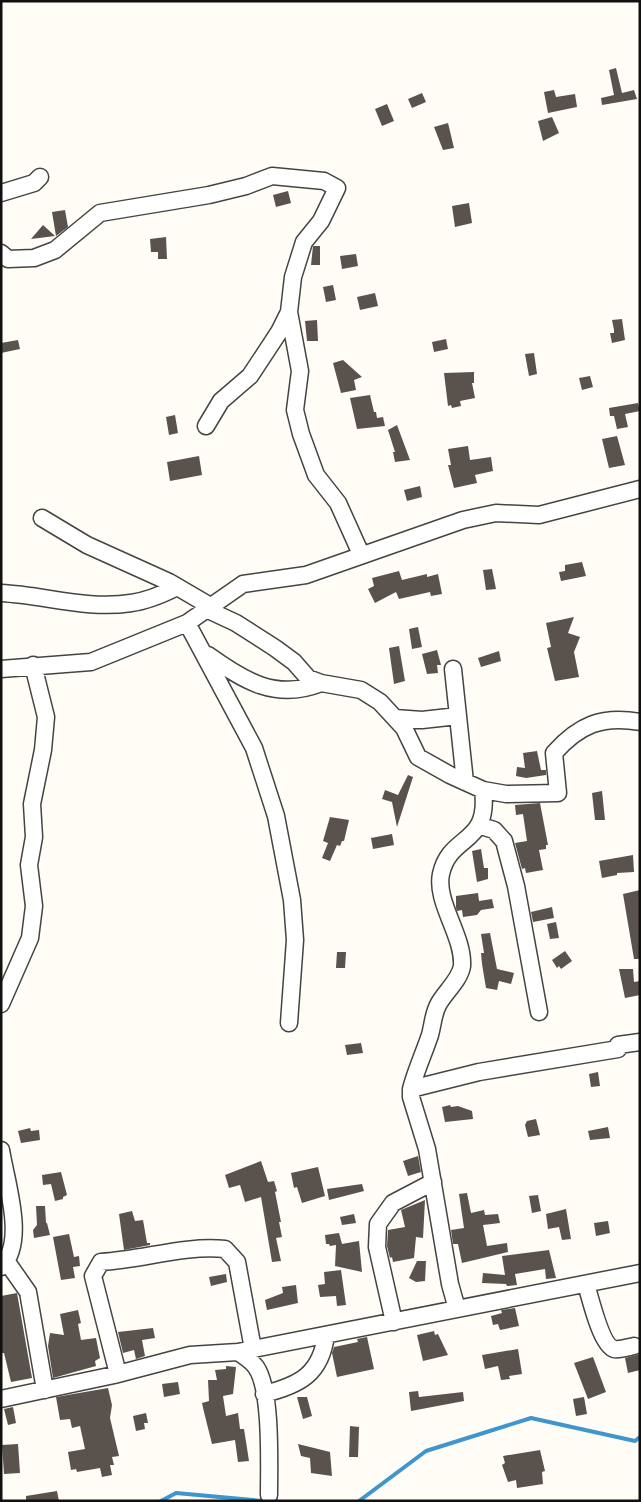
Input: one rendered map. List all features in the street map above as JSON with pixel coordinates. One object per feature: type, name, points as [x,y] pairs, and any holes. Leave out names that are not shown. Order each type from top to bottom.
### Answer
[{"type":"street","points":[[2,254],[8,259],[34,258],[55,250],[100,213],[209,195],[246,186],[272,176],[324,181],[336,188],[321,221],[304,242],[293,277],[289,312],[300,370],[295,410],[303,441],[316,475],[338,502],[361,554]]},
{"type":"street","points":[[1,193],[34,183],[40,177]]},
{"type":"street","points":[[206,426],[221,401],[250,376],[289,312]]},
{"type":"street","points":[[1,669],[33,665],[91,662],[114,655],[187,623],[242,584],[306,575],[361,554],[463,520],[502,513],[539,515],[640,489]]},
{"type":"street","points":[[42,518],[87,545],[177,587],[275,648],[294,662],[308,678],[321,684],[361,690],[380,702],[404,728],[418,757],[483,790],[506,794],[558,792],[554,753],[568,736],[589,725],[619,718],[640,722]]},
{"type":"street","points":[[1,593],[94,604],[130,603],[158,596],[177,587]]},
{"type":"street","points":[[187,623],[254,748],[276,816],[292,900],[295,940],[289,1023]]},
{"type":"street","points":[[203,650],[240,678],[272,689],[303,690],[321,684]]},
{"type":"street","points":[[1,1004],[30,938],[34,906],[29,865],[34,837],[32,804],[43,750],[46,717],[33,665]]},
{"type":"street","points":[[453,669],[465,782]]},
{"type":"street","points":[[395,718],[422,720],[458,716]]},
{"type":"street","points":[[457,1309],[450,1284],[432,1182],[411,1089],[430,1032],[433,1017],[462,968],[461,952],[443,896],[440,876],[444,865],[452,853],[481,826],[485,807],[483,790]]},
{"type":"street","points":[[481,826],[494,830],[504,841],[516,886],[539,1012]]},
{"type":"street","points":[[411,1089],[506,1067],[640,1042]]},
{"type":"street","points":[[1,1150],[15,1228],[13,1251],[4,1264],[28,1292],[45,1390]]},
{"type":"street","points":[[394,1322],[376,1247],[378,1224],[394,1203],[432,1182]]},
{"type":"street","points":[[118,1374],[93,1276],[101,1262],[121,1262],[188,1248],[225,1249],[237,1262],[245,1351],[257,1368],[264,1394],[269,1444],[269,1495]]},
{"type":"street","points":[[1,1398],[118,1374],[190,1356],[245,1351],[640,1273]]},
{"type":"street","points":[[586,1284],[595,1316],[608,1345],[614,1349],[634,1346]]},
{"type":"street","points":[[264,1394],[295,1384],[309,1374],[319,1363],[326,1335]]},
{"type":"building","points":[[616,68],[622,93],[634,90],[637,99],[602,105],[601,98],[614,95],[609,70]]},
{"type":"building","points":[[554,90],[556,97],[575,94],[577,107],[548,113],[544,92]]},
{"type":"building","points":[[422,93],[426,102],[412,108],[408,99]]},
{"type":"building","points":[[387,104],[394,121],[382,126],[375,109]]},
{"type":"building","points":[[552,117],[559,133],[543,141],[538,121]]},
{"type":"building","points":[[448,123],[454,148],[443,150],[434,127]]},
{"type":"building","points":[[288,191],[291,203],[276,207],[273,195]]},
{"type":"building","points":[[469,203],[472,223],[455,227],[452,206]]},
{"type":"building","points":[[65,210],[68,227],[56,236],[52,212]]},
{"type":"building","points":[[43,225],[55,236],[31,239]]},
{"type":"building","points":[[166,237],[167,259],[158,259],[158,252],[151,252],[150,239]]},
{"type":"building","points":[[313,246],[320,246],[320,265],[311,265]]},
{"type":"building","points":[[356,254],[358,266],[342,269],[340,256]]},
{"type":"building","points":[[333,285],[336,300],[326,302],[323,287]]},
{"type":"building","points":[[375,293],[378,306],[360,310],[357,297]]},
{"type":"building","points":[[622,319],[625,340],[612,343],[610,333],[614,333],[614,330],[612,320]]},
{"type":"building","points":[[317,320],[318,341],[307,341],[305,321]]},
{"type":"building","points":[[446,339],[448,349],[434,352],[432,342]]},
{"type":"building","points":[[18,340],[20,349],[1,353],[1,343]]},
{"type":"building","points":[[534,353],[537,374],[529,376],[525,354]]},
{"type":"building","points":[[343,360],[362,377],[354,380],[356,390],[341,393],[333,363]]},
{"type":"building","points":[[474,372],[474,383],[472,383],[475,398],[460,401],[461,406],[452,408],[451,405],[448,406],[444,373]]},
{"type":"building","points":[[590,376],[593,387],[582,390],[579,378]]},
{"type":"building","points":[[370,395],[374,412],[376,412],[377,418],[383,417],[385,426],[357,429],[350,398]]},
{"type":"building","points":[[638,403],[640,411],[625,414],[628,427],[617,429],[614,416],[610,416],[609,408]]},
{"type":"building","points":[[175,415],[178,433],[169,435],[166,417]]},
{"type":"building","points":[[397,425],[410,460],[395,462],[393,452],[395,452],[388,430]]},
{"type":"building","points":[[617,436],[625,465],[609,468],[602,439]]},
{"type":"building","points":[[468,446],[470,460],[491,457],[493,471],[475,475],[477,483],[454,488],[448,465],[451,465],[448,449]]},
{"type":"building","points":[[199,456],[202,475],[170,481],[167,462]]},
{"type":"building","points":[[420,486],[422,497],[407,501],[404,490]]},
{"type":"building","points":[[582,562],[586,576],[561,581],[559,572],[565,571],[565,565]]},
{"type":"building","points":[[492,569],[496,589],[486,590],[483,570]]},
{"type":"building","points":[[399,571],[402,580],[427,574],[427,577],[438,574],[442,594],[431,596],[430,592],[399,599],[396,592],[375,603],[368,589],[374,586],[372,578]]},
{"type":"building","points":[[574,617],[568,633],[580,637],[574,652],[579,677],[555,681],[547,648],[551,647],[546,623]]},
{"type":"building","points":[[418,627],[422,647],[412,649],[409,629]]},
{"type":"building","points":[[399,646],[405,681],[394,684],[389,648]]},
{"type":"building","points":[[437,650],[441,665],[437,665],[438,673],[427,674],[422,654]]},
{"type":"building","points":[[499,651],[501,661],[481,667],[478,658]]},
{"type":"building","points":[[537,751],[541,770],[546,770],[546,775],[526,778],[516,776],[517,767],[525,768],[523,753]]},
{"type":"building","points":[[408,775],[413,777],[397,827],[392,802],[382,799],[385,790],[398,795]]},
{"type":"building","points":[[602,791],[605,820],[595,820],[592,793]]},
{"type":"building","points":[[540,803],[548,845],[546,845],[546,849],[539,850],[543,870],[526,873],[525,868],[522,869],[515,843],[527,841],[523,814],[516,815],[515,805]]},
{"type":"building","points":[[330,817],[349,820],[344,841],[342,841],[340,846],[337,845],[330,861],[322,858],[328,843],[323,841]]},
{"type":"building","points":[[392,834],[394,845],[373,849],[371,838]]},
{"type":"building","points":[[481,849],[484,868],[488,868],[488,879],[477,882],[472,851]]},
{"type":"building","points":[[633,855],[634,872],[617,873],[617,875],[602,878],[599,861]]},
{"type":"building","points":[[640,890],[640,959],[634,959],[623,894]]},
{"type":"building","points":[[478,893],[479,901],[492,899],[494,908],[481,910],[477,915],[463,917],[462,910],[457,911],[456,908],[456,896]]},
{"type":"building","points":[[552,907],[554,918],[533,922],[531,912]]},
{"type":"building","points":[[556,922],[559,938],[550,939],[547,924]]},
{"type":"building","points":[[490,933],[497,969],[514,973],[511,984],[499,981],[497,990],[486,988],[482,964],[481,953],[484,953],[481,934]]},
{"type":"building","points":[[565,951],[572,961],[561,969],[559,966],[557,968],[552,960]]},
{"type":"building","points":[[337,952],[346,952],[345,968],[336,968]]},
{"type":"building","points":[[619,969],[633,969],[634,982],[640,981],[640,995],[625,998]]},
{"type":"building","points":[[361,1043],[363,1053],[347,1055],[345,1045]]},
{"type":"building","points":[[598,1072],[600,1086],[591,1087],[589,1074]]},
{"type":"building","points":[[450,1105],[451,1107],[458,1106],[472,1111],[473,1119],[445,1122],[442,1107]]},
{"type":"building","points":[[536,1119],[540,1135],[528,1137],[525,1125],[527,1121]]},
{"type":"building","points":[[608,1127],[610,1138],[590,1140],[588,1131]]},
{"type":"building","points":[[30,1128],[31,1131],[39,1130],[40,1140],[21,1143],[18,1131]]},
{"type":"building","points":[[418,1156],[421,1172],[408,1176],[403,1161]]},
{"type":"building","points":[[261,1161],[268,1182],[274,1181],[277,1191],[275,1192],[282,1237],[276,1238],[281,1261],[272,1262],[261,1197],[245,1202],[240,1185],[229,1188],[225,1175]]},
{"type":"building","points":[[318,1167],[325,1196],[302,1203],[297,1187],[294,1188],[291,1173]]},
{"type":"building","points":[[61,1172],[67,1195],[63,1199],[55,1201],[51,1184],[43,1185],[42,1175]]},
{"type":"building","points":[[362,1184],[364,1191],[329,1200],[327,1189]]},
{"type":"building","points":[[467,1193],[471,1213],[484,1210],[485,1215],[498,1214],[500,1223],[483,1225],[487,1246],[507,1243],[508,1252],[462,1263],[458,1244],[453,1244],[451,1230],[464,1228],[459,1194]]},
{"type":"building","points":[[538,1195],[541,1211],[532,1213],[529,1196]]},
{"type":"building","points":[[425,1200],[423,1238],[416,1237],[414,1258],[393,1262],[387,1246],[388,1230],[405,1227],[401,1210]]},
{"type":"building","points":[[36,1206],[45,1206],[46,1223],[50,1235],[34,1238],[33,1230],[37,1225]]},
{"type":"building","points":[[566,1209],[571,1239],[562,1240],[559,1227],[548,1229],[546,1214]]},
{"type":"building","points":[[132,1211],[135,1221],[143,1220],[147,1243],[150,1243],[150,1245],[124,1250],[119,1214]]},
{"type":"building","points":[[354,1214],[356,1223],[342,1225],[340,1217]]},
{"type":"building","points":[[608,1221],[610,1233],[596,1236],[594,1223]]},
{"type":"building","points":[[339,1233],[342,1244],[330,1246],[326,1244],[325,1235]]},
{"type":"building","points":[[69,1234],[74,1257],[79,1256],[80,1266],[73,1267],[75,1278],[61,1280],[53,1237]]},
{"type":"building","points":[[359,1241],[362,1272],[335,1266],[336,1245]]},
{"type":"building","points":[[549,1250],[556,1278],[546,1279],[545,1269],[515,1274],[517,1285],[507,1286],[506,1284],[482,1283],[483,1273],[505,1275],[502,1256]]},
{"type":"building","points":[[417,1261],[426,1261],[425,1281],[416,1282],[409,1278]]},
{"type":"building","points":[[341,1270],[346,1305],[337,1306],[336,1296],[320,1297],[318,1285],[325,1284],[324,1272]]},
{"type":"building","points":[[226,1274],[227,1282],[211,1286],[209,1277]]},
{"type":"building","points":[[296,1285],[298,1303],[267,1310],[265,1300],[283,1293],[282,1287]]},
{"type":"building","points":[[17,1293],[32,1378],[11,1382],[4,1353],[1,1353],[1,1296]]},
{"type":"building","points":[[515,1308],[519,1326],[500,1330],[498,1324],[493,1325],[491,1316],[502,1313],[501,1310]]},
{"type":"building","points":[[78,1310],[81,1323],[78,1324],[81,1340],[96,1338],[100,1358],[95,1361],[96,1366],[53,1378],[48,1346],[50,1333],[64,1335],[60,1314]]},
{"type":"building","points":[[153,1328],[155,1338],[142,1340],[145,1356],[136,1359],[134,1350],[123,1353],[118,1332]]},
{"type":"building","points":[[434,1331],[435,1335],[438,1334],[448,1355],[423,1361],[417,1335]]},
{"type":"building","points":[[367,1337],[374,1369],[337,1377],[332,1353],[334,1347],[358,1342],[357,1339]]},
{"type":"building","points":[[518,1349],[522,1374],[509,1376],[510,1379],[501,1380],[498,1366],[485,1369],[482,1355]]},
{"type":"building","points":[[640,1354],[640,1370],[628,1373],[625,1358]]},
{"type":"building","points":[[593,1357],[606,1392],[588,1399],[574,1363]]},
{"type":"building","points":[[226,1366],[236,1367],[233,1394],[223,1396],[226,1416],[238,1413],[240,1429],[244,1429],[249,1461],[238,1462],[235,1440],[212,1444],[204,1412],[202,1403],[209,1401],[208,1380],[217,1380],[215,1370],[226,1369]]},
{"type":"building","points":[[178,1382],[180,1394],[164,1397],[162,1384]]},
{"type":"building","points":[[108,1388],[112,1405],[110,1418],[119,1456],[112,1457],[114,1465],[110,1465],[112,1475],[102,1477],[100,1468],[77,1472],[76,1469],[71,1470],[68,1452],[85,1449],[80,1426],[72,1428],[70,1419],[60,1420],[56,1397]]},
{"type":"building","points":[[418,1391],[419,1397],[463,1392],[464,1401],[411,1411],[409,1392]]},
{"type":"building","points":[[297,1397],[307,1397],[312,1416],[303,1419]]},
{"type":"building","points":[[584,1397],[587,1414],[576,1416],[573,1399]]},
{"type":"building","points":[[13,1407],[16,1423],[8,1425],[4,1409]]},
{"type":"building","points":[[146,1413],[148,1423],[144,1423],[145,1429],[136,1431],[133,1416]]},
{"type":"building","points":[[350,1426],[359,1427],[358,1457],[349,1457]]},
{"type":"building","points":[[18,1444],[20,1473],[4,1474],[2,1445]]},
{"type":"building","points":[[298,1444],[330,1452],[332,1476],[311,1473],[310,1458],[301,1456]]},
{"type":"building","points":[[540,1450],[545,1471],[542,1472],[543,1484],[517,1488],[516,1480],[508,1482],[502,1465],[505,1463],[503,1456]]},
{"type":"building","points":[[57,1491],[59,1501],[26,1501],[26,1496]]},
{"type":"waterway","points":[[359,1501],[426,1451],[531,1418],[635,1441],[640,1437]]},
{"type":"waterway","points":[[161,1501],[176,1493],[263,1501]]}]
